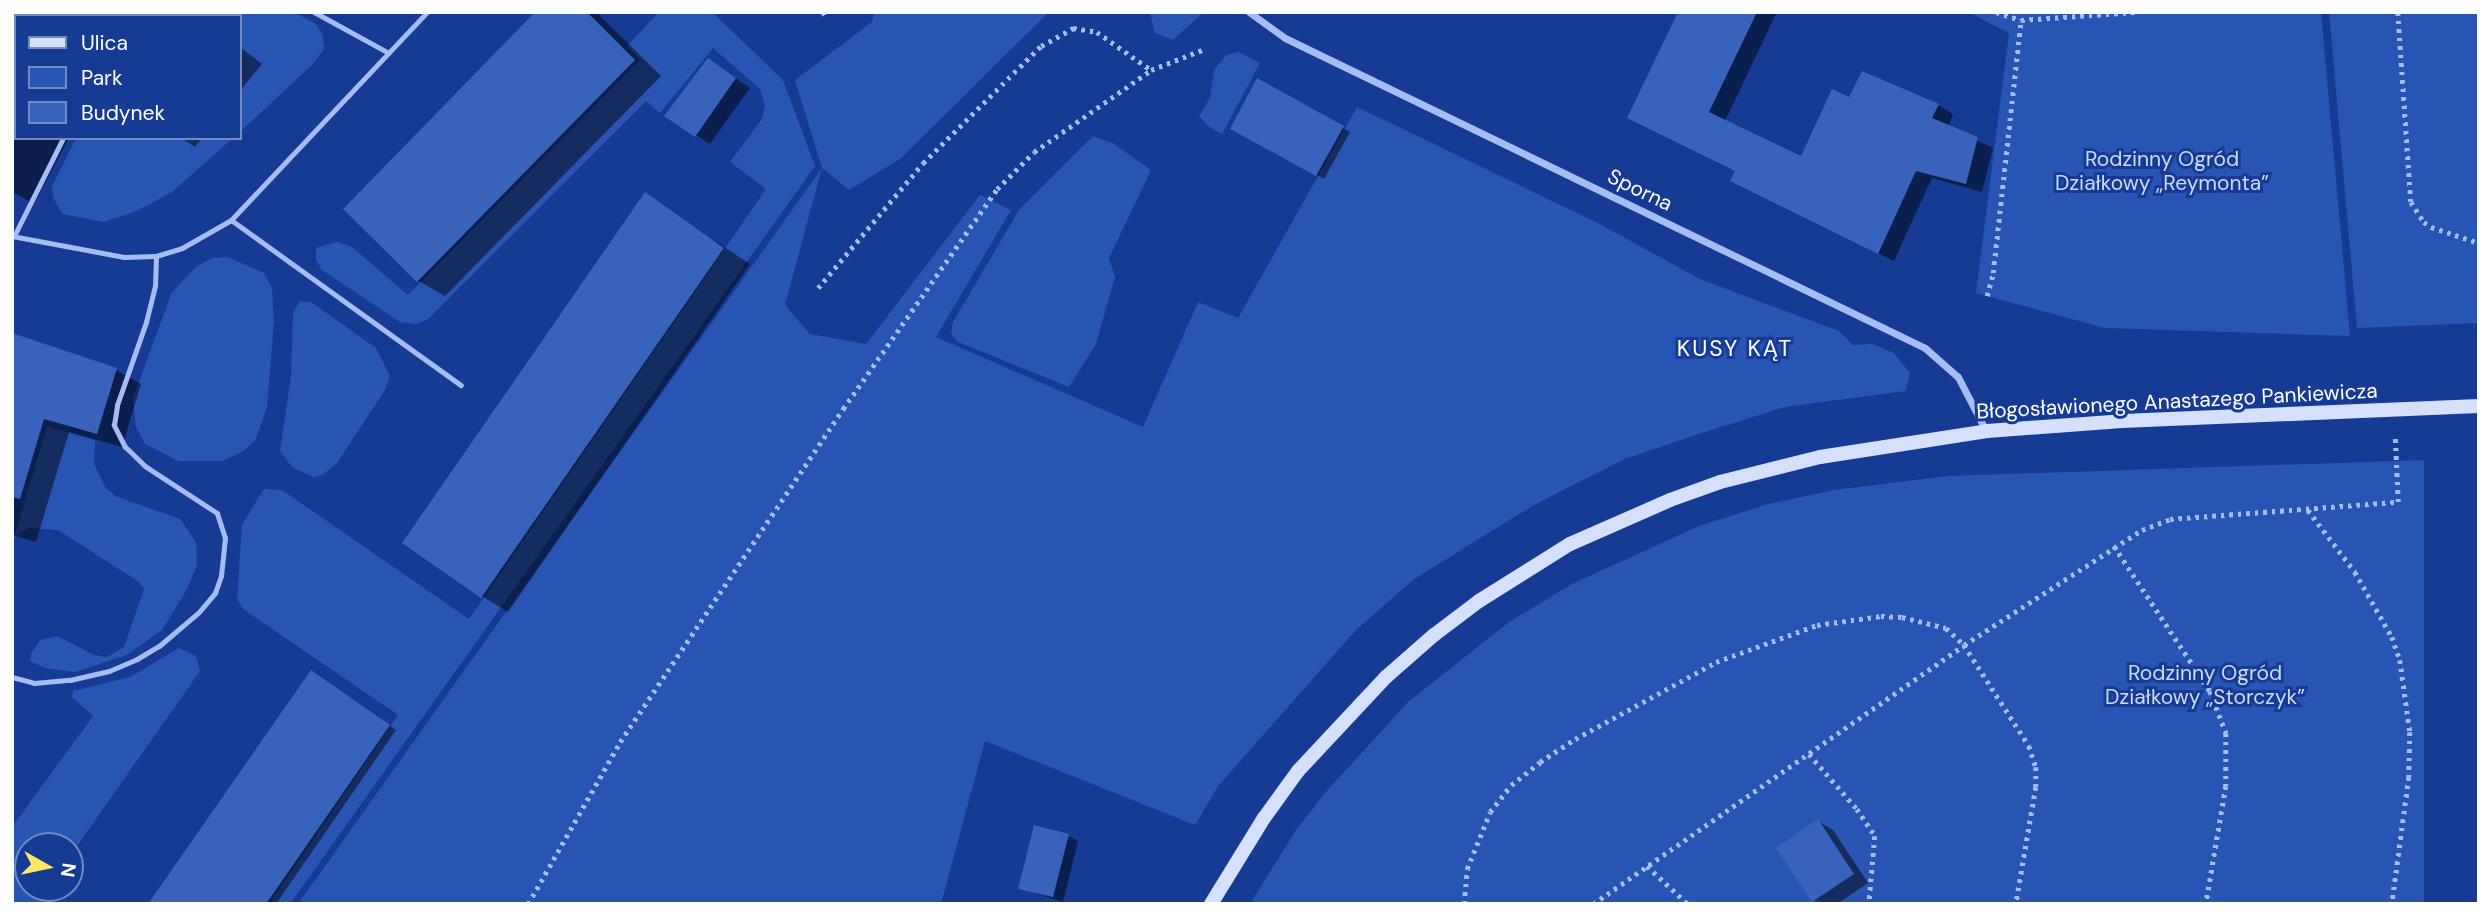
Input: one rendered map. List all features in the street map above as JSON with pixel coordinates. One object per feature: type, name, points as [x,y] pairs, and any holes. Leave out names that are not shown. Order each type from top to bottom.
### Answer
[{"type":"street","name":"Sporna","points":[[1249,12],[1285,38],[1924,348],[1958,377],[1987,432]]},
{"type":"street","name":"Błogosławionego Anastazego Pankiewicza","points":[[1211,904],[1270,809],[1298,771],[1343,720],[1434,635],[1522,572],[1617,522],[1720,482],[1833,455],[1987,432],[2111,422],[2479,406]]},
{"type":"lane","points":[[314,12],[389,53]]},
{"type":"lane","points":[[62,140],[13,236],[112,255],[156,256],[182,248],[231,220],[427,12]]},
{"type":"lane","points":[[231,220],[461,385]]},
{"type":"lane","points":[[12,677],[34,683],[70,680],[109,671],[137,659],[177,632],[199,612],[215,593],[221,576],[225,538],[217,513],[145,466],[125,447],[114,425],[117,405],[155,286],[156,256]]},
{"type":"path","points":[[823,12],[827,18]]},
{"type":"path","points":[[1996,12],[2021,20],[2135,12]]},
{"type":"path","points":[[2398,12],[2411,202],[2424,222],[2431,227],[2479,243]]},
{"type":"path","points":[[1987,296],[1993,273],[2021,20]]},
{"type":"path","points":[[818,288],[923,163],[1041,46],[1073,28],[1097,32],[1151,70]]},
{"type":"path","points":[[527,904],[620,742],[843,409],[997,189],[1034,152],[1151,70],[1202,50]]},
{"type":"path","points":[[1593,904],[1964,645],[2114,546],[2170,519],[2398,502],[2393,410]]},
{"type":"path","points":[[2308,510],[2355,572],[2392,637],[2400,660],[2410,732],[2409,777],[2392,904]]},
{"type":"path","points":[[2114,546],[2210,691],[2226,733],[2227,786],[2206,904]]},
{"type":"path","points":[[1464,904],[1467,869],[1490,812],[1500,796],[1540,762],[1575,739],[1668,686],[1766,642],[1840,620],[1902,617],[1946,628],[1964,645],[2029,746],[2036,767],[2036,787],[2016,904]]},
{"type":"path","points":[[1809,754],[1857,809],[1875,836],[1869,904]]},
{"type":"path","points":[[1647,866],[1688,904]]},
{"type":"green space","points":[[294,12],[316,24],[323,35],[324,49],[312,65],[242,130],[242,14],[143,14]]},
{"type":"green space","points":[[659,12],[712,12],[783,80],[815,166],[290,904],[269,904],[398,715],[243,609],[237,599],[242,525],[264,489],[282,490],[469,619],[766,189],[730,162],[762,119],[765,106],[760,89],[713,48],[660,113],[646,101],[427,320],[415,324],[400,322],[322,270],[316,260],[316,248],[337,242],[352,247],[408,295],[640,60],[627,46]]},
{"type":"green space","points":[[874,12],[1049,12],[900,159],[849,190],[822,168],[795,80],[872,22]]},
{"type":"green space","points":[[1150,12],[1204,12],[1173,40],[1155,33]]},
{"type":"green space","name":"Rodzinny Ogród Działkowy „Reymonta”","points":[[1968,12],[2321,12],[2350,336],[2105,328],[1976,293],[2009,33]]},
{"type":"green space","points":[[2329,12],[2479,12],[2479,323],[2357,328]]},
{"type":"green space","points":[[1239,52],[1260,63],[1222,134],[1208,126],[1199,116],[1210,98],[1214,70],[1226,55]]},
{"type":"green space","points":[[1357,107],[1598,223],[1700,279],[1839,331],[1853,345],[1872,344],[1894,353],[1910,373],[1906,391],[1785,407],[1625,459],[1534,505],[1413,580],[1356,630],[1219,785],[1195,825],[985,741],[941,904],[298,904],[822,168],[785,305],[810,334],[866,344],[980,195],[1011,210],[936,337],[1143,427],[1198,302],[1238,318]]},
{"type":"green space","points":[[1093,136],[1114,144],[1151,170],[1109,258],[1115,277],[1096,344],[1069,387],[958,342],[951,334],[953,322],[1019,210]]},
{"type":"green space","points":[[231,140],[172,192],[137,211],[104,222],[62,214],[53,197],[52,186],[74,142]]},
{"type":"green space","points":[[228,257],[264,273],[272,288],[274,322],[267,407],[256,439],[245,450],[223,461],[178,461],[145,444],[136,427],[133,398],[172,292],[197,266],[212,258]]},
{"type":"green space","points":[[300,301],[311,302],[376,348],[390,376],[385,390],[337,463],[323,475],[313,477],[292,467],[280,451],[291,376],[293,313]]},
{"type":"green space","points":[[47,427],[95,440],[94,464],[105,487],[115,496],[180,519],[196,542],[197,565],[187,589],[162,630],[127,655],[75,672],[45,668],[30,661],[31,654],[40,640],[57,636],[94,655],[107,657],[124,647],[144,589],[139,582],[58,530],[28,528],[14,538]]},
{"type":"green space","name":"Rodzinny Ogród Działkowy „Storczyk”","points":[[2424,460],[2424,904],[1250,904],[1296,830],[1325,793],[1408,702],[1509,622],[1572,584],[1699,526],[1768,504],[1834,490],[1947,476]]},
{"type":"green space","points":[[179,648],[196,656],[200,671],[84,836],[84,832],[14,832],[14,902],[55,904],[12,904],[12,827],[93,716],[72,697],[73,691],[130,677]]},
{"type":"building","points":[[535,12],[587,12],[635,60],[417,282],[343,209]]},
{"type":"building","points":[[1678,12],[1757,12],[1709,112],[1801,156],[1832,89],[1849,97],[1862,71],[1939,104],[1932,118],[1978,137],[1966,184],[1916,171],[1878,254],[1730,181],[1735,171],[1627,118]]},
{"type":"building","points":[[708,58],[736,78],[695,137],[664,116]]},
{"type":"building","points":[[1257,78],[1344,126],[1316,176],[1230,129]]},
{"type":"building","points":[[645,192],[724,248],[481,598],[402,543]]},
{"type":"building","points":[[12,333],[117,368],[97,434],[44,419],[20,499],[12,497]]},
{"type":"building","points":[[311,670],[390,725],[266,904],[148,904]]},
{"type":"building","points":[[1818,819],[1854,874],[1812,902],[1776,848]]},
{"type":"building","points":[[1034,825],[1069,834],[1053,897],[1018,889]]},
{"type":"district","name":"KUSY KĄT","points":[[1735,348]]}]
